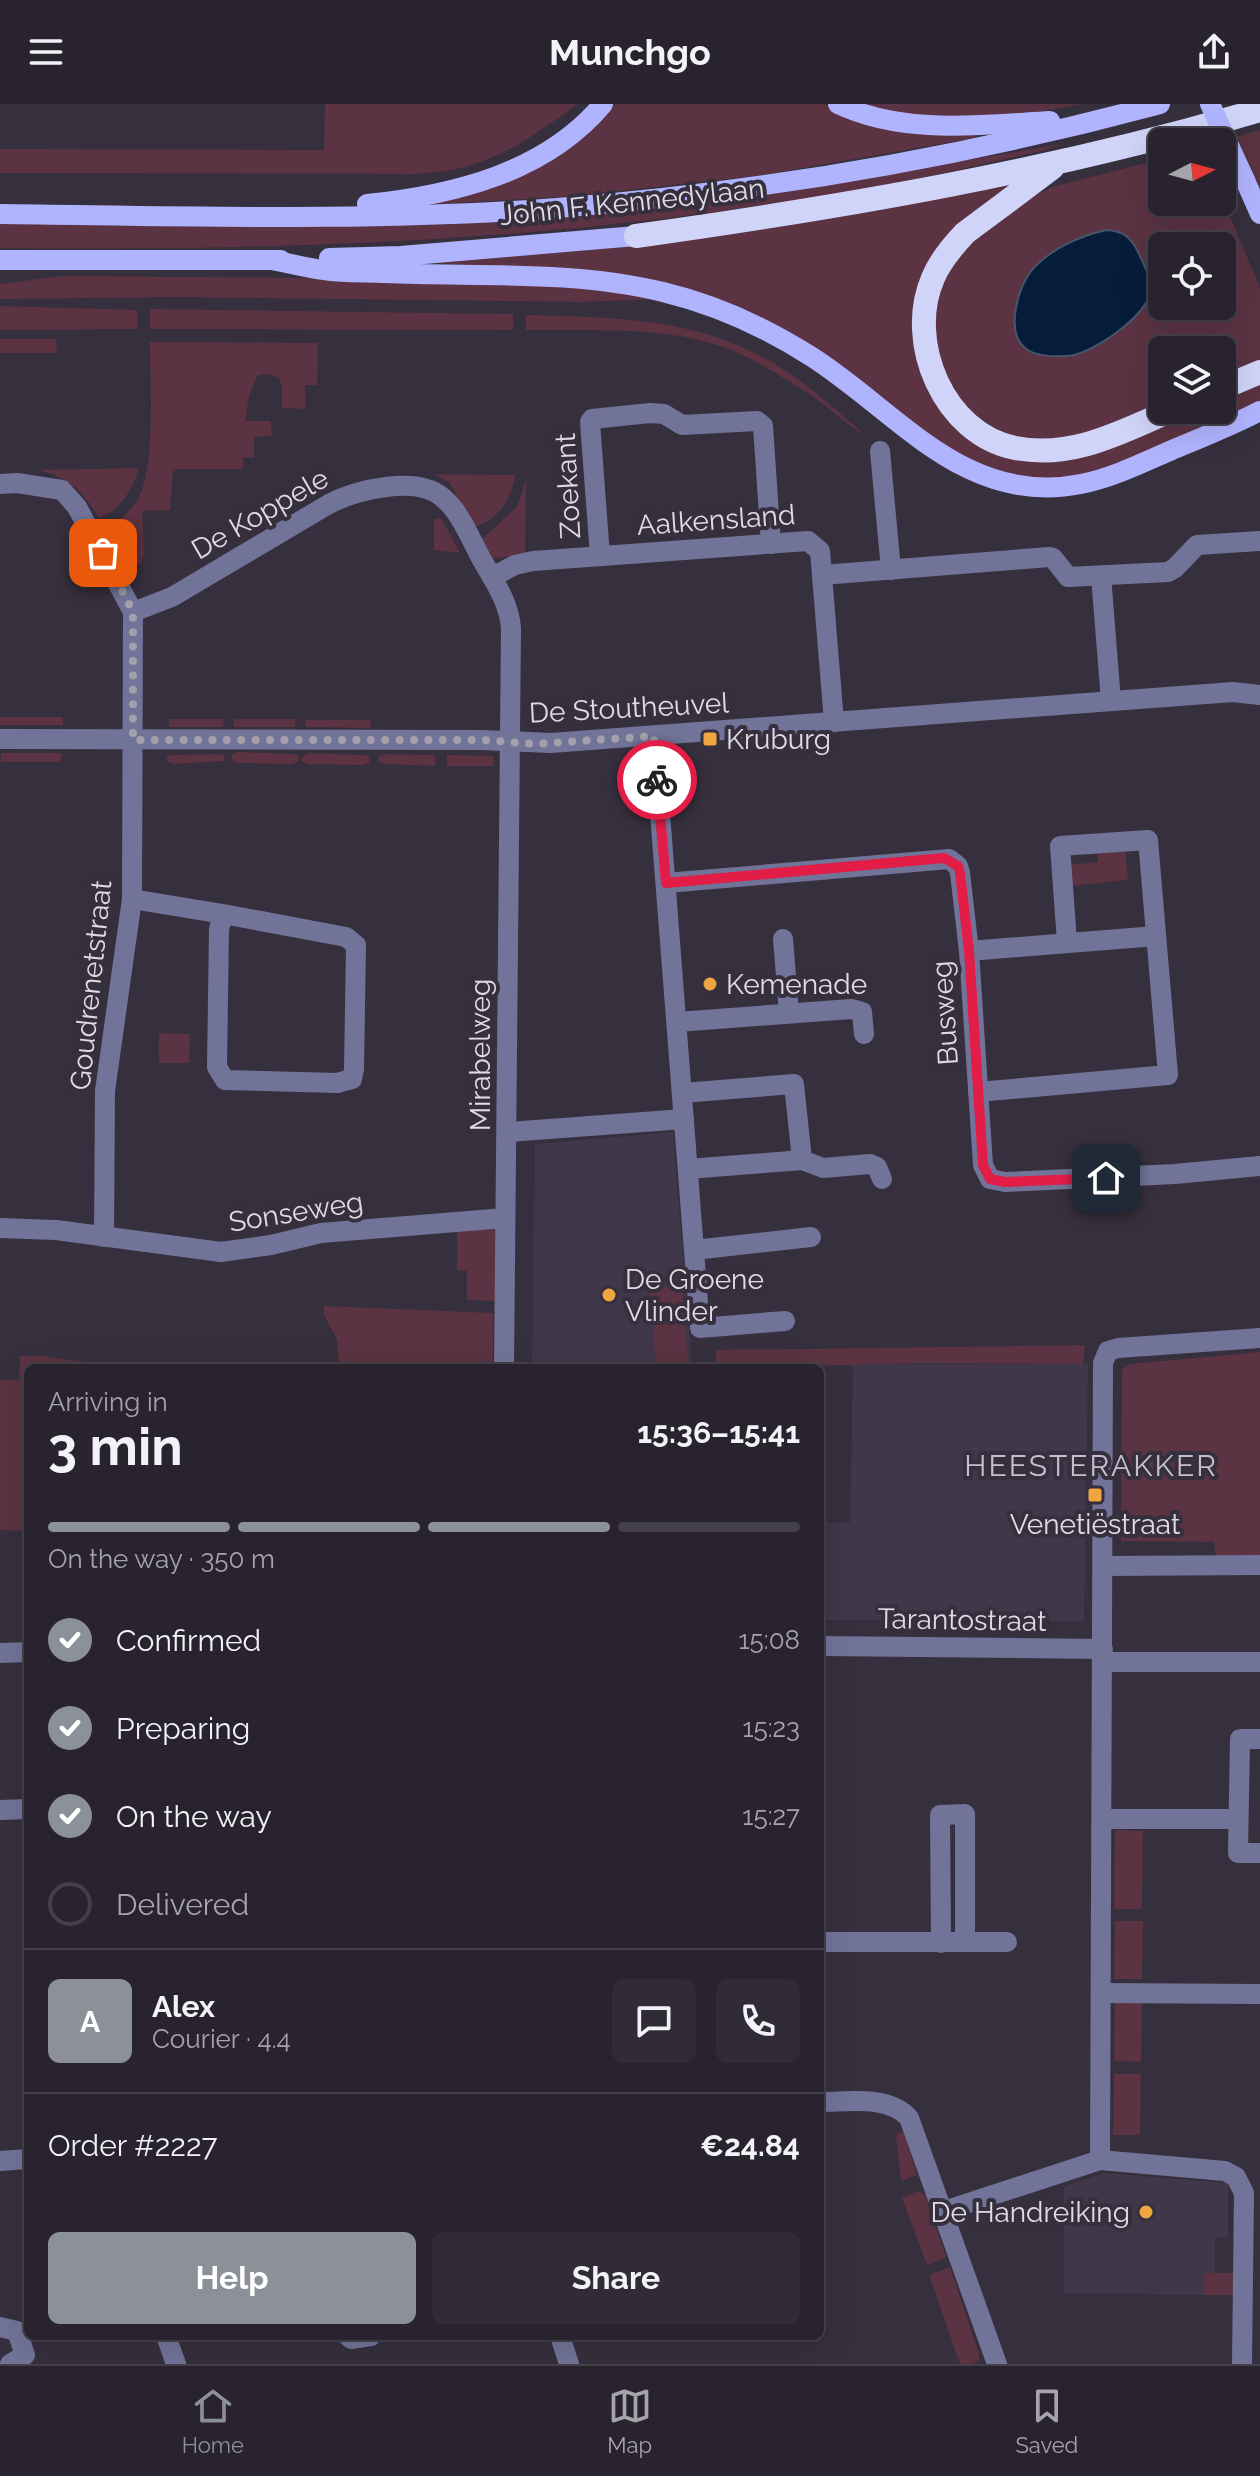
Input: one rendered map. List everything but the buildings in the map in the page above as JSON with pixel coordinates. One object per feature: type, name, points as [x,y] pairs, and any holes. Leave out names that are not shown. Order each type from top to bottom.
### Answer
[{"type":"highway","name":"John F. Kennedylaan","points":[[636,236],[788,215],[925,191],[1056,164],[1260,110]]},
{"type":"highway","points":[[1056,164],[965,233],[933,277],[925,312],[926,338],[938,386],[964,421],[987,437],[1014,448],[1047,450],[1095,444],[1148,421]]},
{"type":"highway","points":[[1236,382],[1260,372]]},
{"type":"main road","points":[[248,216],[395,201],[471,186],[538,157],[589,120],[603,104]]},
{"type":"main road","points":[[838,104],[877,120],[910,124],[976,125],[1106,118]]},
{"type":"main road","name":"John F. Kennedylaan","points":[[0,214],[396,215],[555,208],[678,197],[914,160],[1160,104]]},
{"type":"main road","points":[[1210,104],[1260,214]]},
{"type":"main road","name":"John F. Kennedylaan","points":[[0,260],[271,260],[401,256],[636,236]]},
{"type":"main road","points":[[271,260],[325,271],[538,277],[661,291],[734,314],[768,331],[814,358],[935,451],[987,478],[1024,485],[1050,487],[1080,484],[1107,476],[1255,416]]},
{"type":"street","name":"Zoekant","points":[[600,556],[590,422],[592,419],[650,413],[664,414],[682,425],[757,421],[763,426],[771,544]]},
{"type":"street","points":[[880,451],[891,570]]},
{"type":"street","points":[[0,484],[17,483],[62,490],[77,507],[133,612],[133,740]]},
{"type":"street","name":"De Koppele","points":[[133,612],[172,597],[351,493],[375,488],[430,489],[442,497],[492,577],[510,616],[510,742]]},
{"type":"street","name":"Aalkensland","points":[[492,577],[521,563],[808,541],[820,551],[834,722]]},
{"type":"street","points":[[822,575],[1049,557],[1068,577],[1168,572],[1197,545],[1260,541]]},
{"type":"street","points":[[1101,576],[1111,701]]},
{"type":"street","name":"De Stoutheuvel","points":[[0,739],[482,740],[551,743],[1233,692],[1260,695]]},
{"type":"street","points":[[654,736],[700,1328],[785,1321]]},
{"type":"street","name":"Goudrenetstraat","points":[[104,1237],[105,1091],[132,899],[133,740]]},
{"type":"street","name":"Mirabelweg","points":[[504,1364],[510,742]]},
{"type":"street","points":[[978,1092],[1168,1075],[1148,840],[1060,846],[1067,942]]},
{"type":"street","name":"Busweg","points":[[666,883],[944,858],[958,866],[960,873],[969,951],[983,1165],[990,1179],[997,1182],[1106,1178],[1260,1166]]},
{"type":"street","points":[[132,899],[223,914],[346,937],[356,945],[352,1079],[337,1083],[236,1081],[225,1080],[218,1072],[219,929],[223,914]]},
{"type":"street","points":[[969,951],[1156,936]]},
{"type":"street","points":[[783,939],[789,1013]]},
{"type":"street","points":[[677,1022],[851,1009],[862,1012],[864,1034]]},
{"type":"street","points":[[682,1093],[794,1084],[802,1160]]},
{"type":"street","points":[[508,1132],[684,1119]]},
{"type":"street","points":[[688,1169],[802,1160],[823,1168],[870,1164],[877,1167],[882,1179]]},
{"type":"street","name":"Sonseweg","points":[[0,1228],[56,1230],[221,1252],[271,1245],[321,1233],[505,1218]]},
{"type":"street","points":[[694,1250],[811,1237]]},
{"type":"street","points":[[1100,2160],[1103,1363],[1108,1351],[1118,1348],[1260,1338]]},
{"type":"street","points":[[1104,1566],[1260,1565]]},
{"type":"street","name":"Tarantostraat","points":[[824,1646],[1260,1662]]},
{"type":"street","points":[[0,1653],[24,1652]]},
{"type":"street","points":[[1260,1739],[1240,1739],[1238,1819],[1238,1853],[1260,1853]]},
{"type":"street","points":[[0,1810],[24,1809]]},
{"type":"street","points":[[941,1943],[940,1815],[965,1814],[965,1942]]},
{"type":"street","points":[[1103,1819],[1238,1819]]},
{"type":"street","points":[[824,1942],[1007,1942]]},
{"type":"street","points":[[1101,1993],[1260,1994]]},
{"type":"street","points":[[824,2102],[882,2103],[903,2112],[914,2127],[997,2364]]},
{"type":"street","points":[[0,2161],[24,2159]]},
{"type":"street","points":[[944,2211],[1100,2160],[1225,2171],[1236,2177],[1244,2193],[1251,2288],[1242,2364]]},
{"type":"street","points":[[0,2327],[17,2331],[25,2355],[10,2364]]},
{"type":"street","points":[[167,2340],[176,2364]]},
{"type":"street","points":[[561,2340],[569,2364]]},
{"type":"shaded area","points":[[325,104],[577,104],[539,132],[497,155],[462,168],[437,172],[0,173],[0,149],[324,150]]},
{"type":"shaded area","points":[[615,104],[824,104],[849,116],[975,132],[975,138],[763,175],[573,196],[424,205],[501,185],[542,165]]},
{"type":"shaded area","points":[[850,104],[1083,104],[1001,118],[911,117]]},
{"type":"shaded area","points":[[1260,130],[1260,188],[1237,137]]},
{"type":"shaded area","points":[[1063,144],[868,188],[621,224],[311,245],[0,248],[0,223],[776,192]]},
{"type":"shaded area","points":[[1148,163],[1148,216],[1230,216],[1260,288],[1260,362],[1236,373],[1236,336],[1148,336],[1148,414],[1047,443],[990,431],[943,382],[932,311],[948,265],[1005,211],[1052,187]],"holes":[[[1106,230],[1115,231],[1134,246],[1148,276],[1148,232],[1236,232],[1236,320],[1148,320],[1148,278],[1023,280],[1040,262],[1060,248]]]},
{"type":"shaded area","points":[[1013,185],[974,216],[919,314],[959,426],[1098,451],[1160,424],[1208,424],[1104,470],[1047,482],[989,472],[941,446],[772,323],[538,270],[436,263],[655,244],[849,215]]},
{"type":"shaded area","points":[[62,276],[476,282],[569,288],[661,299],[581,302],[178,297],[0,299],[0,284]]},
{"type":"shaded area","points":[[0,306],[137,310],[137,329],[0,330]]},
{"type":"shaded area","points":[[150,309],[513,314],[513,330],[150,329]]},
{"type":"shaded area","points":[[526,315],[644,321],[728,341],[785,370],[864,434],[794,385],[751,359],[725,348],[698,340],[641,332],[526,330]]},
{"type":"shaded area","points":[[0,339],[56,339],[57,353],[0,353]]},
{"type":"shaded area","points":[[150,342],[318,343],[317,385],[305,385],[305,409],[282,408],[279,378],[268,374],[258,375],[249,396],[245,421],[271,421],[272,436],[254,437],[254,458],[243,457],[243,469],[173,469],[170,510],[142,511],[144,554],[141,563],[128,570],[106,530],[131,508],[144,485],[151,423]]},
{"type":"shaded area","points":[[1260,381],[1260,401],[1236,412],[1236,391]]},
{"type":"shaded area","points":[[139,468],[125,498],[114,510],[99,518],[74,487],[59,477],[39,470]]},
{"type":"shaded area","points":[[434,474],[515,475],[511,492],[497,514],[474,527],[450,483]]},
{"type":"shaded area","points":[[526,479],[525,556],[491,558],[481,540],[517,507]]},
{"type":"shaded area","points":[[441,518],[460,553],[434,550],[434,519]]},
{"type":"shaded area","points":[[0,717],[63,717],[63,725],[0,725]]},
{"type":"shaded area","points":[[169,719],[223,719],[224,727],[169,727]]},
{"type":"shaded area","points":[[234,719],[295,719],[295,727],[234,727]]},
{"type":"shaded area","points":[[305,720],[371,720],[370,728],[306,727]]},
{"type":"shaded area","points":[[238,752],[292,754],[298,755],[299,761],[292,764],[238,763],[232,760],[232,755]]},
{"type":"shaded area","points":[[1,753],[61,753],[61,762],[1,762]]},
{"type":"shaded area","points":[[309,753],[369,756],[369,763],[308,764],[302,761],[302,757]]},
{"type":"shaded area","points":[[385,754],[435,755],[435,766],[384,764],[378,757]]},
{"type":"shaded area","points":[[173,755],[224,755],[225,761],[173,764],[167,761],[167,756]]},
{"type":"shaded area","points":[[447,755],[493,756],[494,766],[447,766]]},
{"type":"shaded area","points":[[1125,847],[1128,880],[1069,886],[1068,865],[1098,862],[1097,849]]},
{"type":"shaded area","points":[[159,1033],[190,1034],[189,1063],[159,1063]]},
{"type":"shaded area","name":"De Groene Vlinder","points":[[673,1132],[692,1364],[532,1364],[535,1144]]},
{"type":"shaded area","points":[[496,1227],[495,1301],[467,1300],[467,1271],[457,1270],[457,1230]]},
{"type":"shaded area","points":[[650,1287],[682,1288],[688,1364],[656,1364]]},
{"type":"shaded area","points":[[324,1306],[493,1313],[493,1364],[339,1364],[337,1339],[324,1315]]},
{"type":"shaded area","points":[[1085,1345],[1083,1364],[716,1364],[716,1350]]},
{"type":"shaded area","points":[[1260,1352],[1260,1557],[1216,1558],[1214,1542],[1121,1541],[1122,1370],[1130,1364]]},
{"type":"shaded area","points":[[20,1356],[97,1364],[24,1364],[24,1531],[0,1530],[0,1380],[19,1380]]},
{"type":"shaded area","points":[[853,1364],[1088,1364],[1084,1621],[824,1620],[824,1523],[850,1522]]},
{"type":"shaded area","points":[[1115,1830],[1143,1831],[1142,1909],[1114,1909]]},
{"type":"shaded area","points":[[1115,1921],[1143,1921],[1142,1979],[1114,1979]]},
{"type":"shaded area","points":[[1115,2001],[1142,2001],[1141,2062],[1114,2061]]},
{"type":"shaded area","points":[[1114,2074],[1141,2074],[1140,2135],[1113,2135]]},
{"type":"shaded area","points":[[899,2132],[904,2133],[917,2175],[901,2181],[896,2136]]},
{"type":"shaded area","name":"De Handreiking","points":[[1103,2173],[1228,2183],[1228,2238],[1215,2238],[1215,2273],[1204,2273],[1203,2295],[1064,2293],[1064,2187]]},
{"type":"shaded area","points":[[918,2191],[925,2195],[946,2257],[927,2265],[902,2198]]},
{"type":"shaded area","points":[[950,2267],[979,2354],[979,2360],[973,2364],[960,2364],[929,2275]]},
{"type":"shaded area","points":[[1204,2273],[1233,2273],[1233,2295],[1203,2295]]},
{"type":"water","points":[[1106,230],[1129,238],[1148,276],[1146,303],[1115,334],[1088,350],[1061,356],[1029,351],[1019,341],[1016,331],[1016,309],[1022,287],[1039,262],[1086,236]]},
{"type":"way so far","points":[[103,553],[133,612],[133,740],[482,740],[536,744],[654,736],[657,780]]},
{"type":"place","name":"Kruburg","points":[[710,739]]},
{"type":"place","name":"Kemenade","points":[[710,984]]},
{"type":"place","name":"De Groene Vlinder","points":[[609,1295]]},
{"type":"place","name":"Venetiëstraat","points":[[1095,1495]]},
{"type":"place","name":"De Handreiking","points":[[1146,2212]]},
{"type":"district","name":"HEESTERAKKER","points":[[1091,1465]]},
{"type":"route","points":[[657,780],[666,883],[944,858],[958,866],[969,951],[983,1165],[986,1172],[990,1179],[997,1182],[1106,1178]]}]
